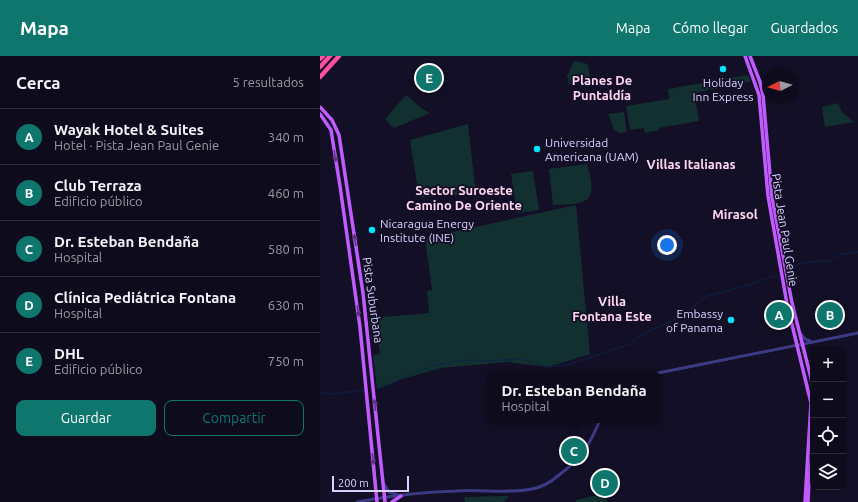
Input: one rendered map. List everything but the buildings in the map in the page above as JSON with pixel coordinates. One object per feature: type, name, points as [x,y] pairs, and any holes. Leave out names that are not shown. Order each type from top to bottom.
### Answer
[{"type":"highway","points":[[320,59],[323,56]]},
{"type":"highway","points":[[320,67],[330,56]]},
{"type":"highway","points":[[320,73],[335,56]]},
{"type":"highway","points":[[320,77],[339,56]]},
{"type":"main road","points":[[745,56],[757,87],[760,100],[767,162]]},
{"type":"main road","name":"Pista Jean Paul Genie","points":[[750,56],[761,88],[766,132],[768,196],[784,290],[812,382]]},
{"type":"main road","points":[[761,88],[763,110],[761,112],[763,114],[766,132]]},
{"type":"main road","name":"Pista Suburbana","points":[[320,107],[332,120],[339,135],[363,293],[384,500]]},
{"type":"main road","points":[[320,115],[328,122],[334,133],[339,135]]},
{"type":"main road","name":"Pista Suburbana","points":[[320,115],[329,127],[332,135],[360,327],[377,500]]},
{"type":"main road","name":"Pista Jean Paul Genie","points":[[767,162],[787,280],[812,403],[804,502]]},
{"type":"main road","points":[[779,258],[785,279],[787,280],[784,290]]},
{"type":"main road","points":[[808,502],[812,454]]},
{"type":"main road","points":[[392,502],[401,496]]},
{"type":"street","points":[[798,330],[805,339],[812,341]]},
{"type":"street","points":[[661,373],[812,341],[858,333]]},
{"type":"street","points":[[357,502],[456,491],[527,490],[539,488],[555,478],[577,460],[590,442],[599,423]]},
{"type":"street","points":[[382,480],[392,494],[401,496]]},
{"type":"green space","points":[[574,61],[588,64],[591,83],[581,87],[578,80],[569,83],[567,76]]},
{"type":"green space","points":[[748,75],[751,81],[694,93],[699,121],[659,128],[659,130],[645,133],[644,128],[630,130],[626,106],[669,99],[668,89]]},
{"type":"green space","points":[[406,95],[421,108],[430,113],[394,128],[385,119]]},
{"type":"green space","points":[[838,103],[842,112],[854,122],[825,127],[822,107]]},
{"type":"green space","points":[[624,112],[627,132],[620,133],[614,130],[608,114]]},
{"type":"green space","points":[[468,124],[476,194],[419,197],[410,140]]},
{"type":"green space","points":[[587,164],[592,185],[589,197],[586,200],[575,204],[553,205],[549,169]]},
{"type":"green space","points":[[533,171],[539,210],[517,213],[511,174]]},
{"type":"green space","points":[[576,205],[590,354],[548,367],[507,362],[441,368],[399,380],[377,389],[373,355],[380,354],[378,341],[372,341],[369,318],[429,313],[427,291],[432,290],[425,238]]},
{"type":"green space","points":[[606,493],[607,502],[576,502],[576,500]]},
{"type":"green space","points":[[508,496],[508,498],[503,502],[465,502],[464,497]]},
{"type":"waterway","points":[[790,272],[798,264],[817,261],[828,262],[839,255],[858,252]]},
{"type":"waterway","points":[[378,388],[385,387],[413,373],[440,364],[466,360],[488,361],[519,359],[548,367],[567,365],[630,344],[642,334],[679,318],[707,296],[749,285],[777,275]]},
{"type":"waterway","points":[[320,393],[332,394],[364,390]]},
{"type":"place","name":"Holiday Inn Express","points":[[723,69]]},
{"type":"place","name":"DHL","points":[[429,78]]},
{"type":"place","name":"Universidad Americana (UAM)","points":[[537,149]]},
{"type":"place","name":"Nicaragua Energy Institute (INE)","points":[[372,230]]},
{"type":"place","name":"Wayak Hotel & Suites","points":[[779,315]]},
{"type":"place","name":"Club Terraza","points":[[830,315]]},
{"type":"place","name":"Embassy of Panama","points":[[731,320]]},
{"type":"place","name":"Dr. Esteban Bendaña","points":[[574,451]]},
{"type":"place","name":"Clínica Pediátrica Fontana","points":[[605,483]]},
{"type":"district","name":"Planes De Puntaldía","points":[[602,88]]},
{"type":"district","name":"Villas Italianas","points":[[691,164]]},
{"type":"district","name":"Sector Suroeste Camino De Oriente","points":[[464,198]]},
{"type":"district","name":"Mirasol","points":[[735,214]]},
{"type":"district","name":"Villa Fontana Este","points":[[612,308]]}]
